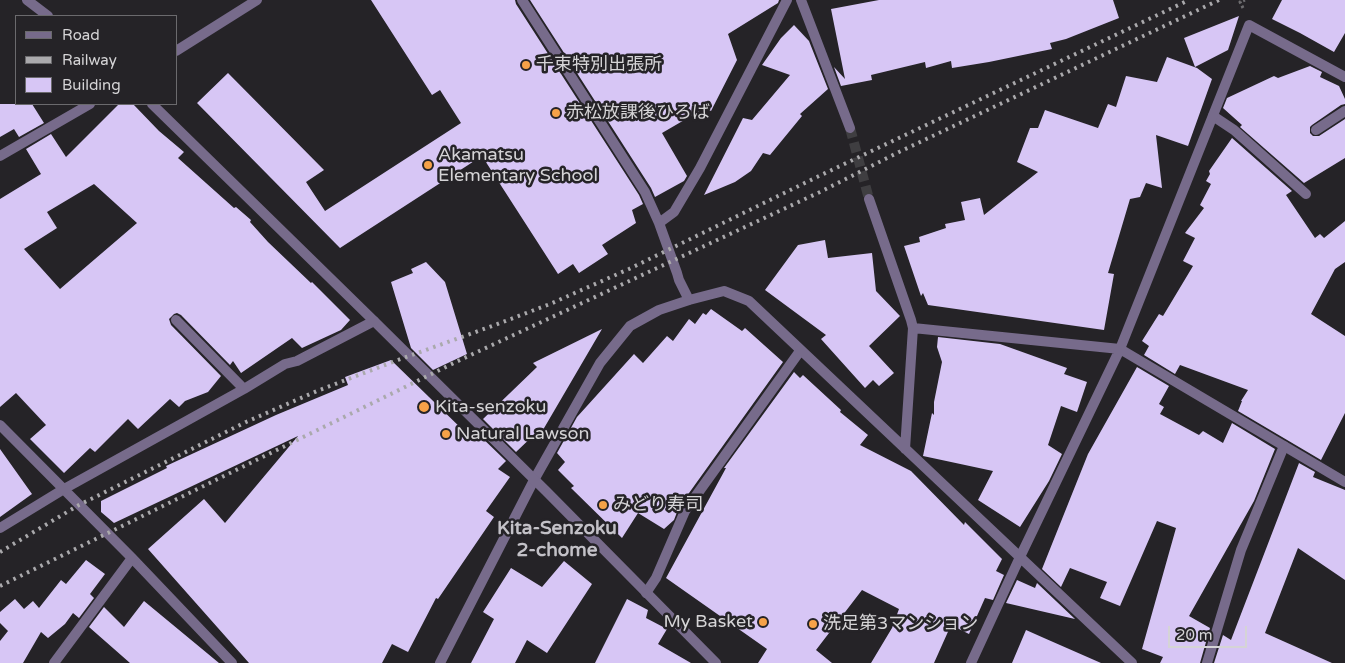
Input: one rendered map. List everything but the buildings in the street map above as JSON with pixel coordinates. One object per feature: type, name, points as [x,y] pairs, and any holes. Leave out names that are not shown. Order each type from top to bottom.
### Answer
[{"type":"street","points":[[27,0],[47,15]]},
{"type":"street","points":[[178,50],[257,0]]},
{"type":"street","points":[[522,0],[645,192],[659,223],[679,280],[689,300]]},
{"type":"street","points":[[659,223],[674,212],[700,168],[787,0]]},
{"type":"street","points":[[801,0],[850,128]]},
{"type":"street","points":[[971,663],[1120,349],[1249,25],[1345,78]]},
{"type":"street","points":[[0,156],[88,105]]},
{"type":"street","points":[[153,105],[374,321],[716,663]]},
{"type":"street","points":[[1316,130],[1345,111]]},
{"type":"street","points":[[1213,116],[1234,130],[1306,194]]},
{"type":"street","points":[[868,199],[913,328],[905,449]]},
{"type":"street","points":[[440,663],[534,480],[600,363],[630,326],[659,310],[724,291],[748,301],[1132,663]]},
{"type":"street","points":[[176,320],[244,389]]},
{"type":"street","points":[[0,528],[64,489],[244,389],[285,364],[297,361],[374,321]]},
{"type":"street","points":[[913,328],[1120,349],[1345,482]]},
{"type":"street","points":[[646,593],[656,578],[685,511],[800,351]]},
{"type":"street","points":[[0,425],[132,558],[232,663]]},
{"type":"street","points":[[1207,663],[1241,550],[1284,446]]},
{"type":"street","points":[[54,663],[132,558]]},
{"type":"path","points":[[1240,2],[1245,0]]},
{"type":"tunnel","points":[[850,128],[869,199]]},
{"type":"railway","points":[[0,552],[79,505],[246,422],[317,391],[550,304],[629,269],[817,177],[1189,0]]},
{"type":"railway","points":[[0,586],[460,360],[820,192],[899,152],[1219,0]]},
{"type":"place","name":"千束特別出張所","points":[[526,65]]},
{"type":"place","name":"赤松放課後ひろば","points":[[556,113]]},
{"type":"place","name":"Akamatsu Elementary School","points":[[428,165]]},
{"type":"place","name":"Kita-senzoku","points":[[424,407]]},
{"type":"place","name":"Natural Lawson","points":[[446,434]]},
{"type":"place","name":"みどり寿司","points":[[603,505]]},
{"type":"place","name":"My Basket","points":[[763,622]]},
{"type":"place","name":"洗足第3マンション","points":[[813,624]]},
{"type":"district","name":"Kita-Senzoku 2-chome","points":[[557,540]]}]
